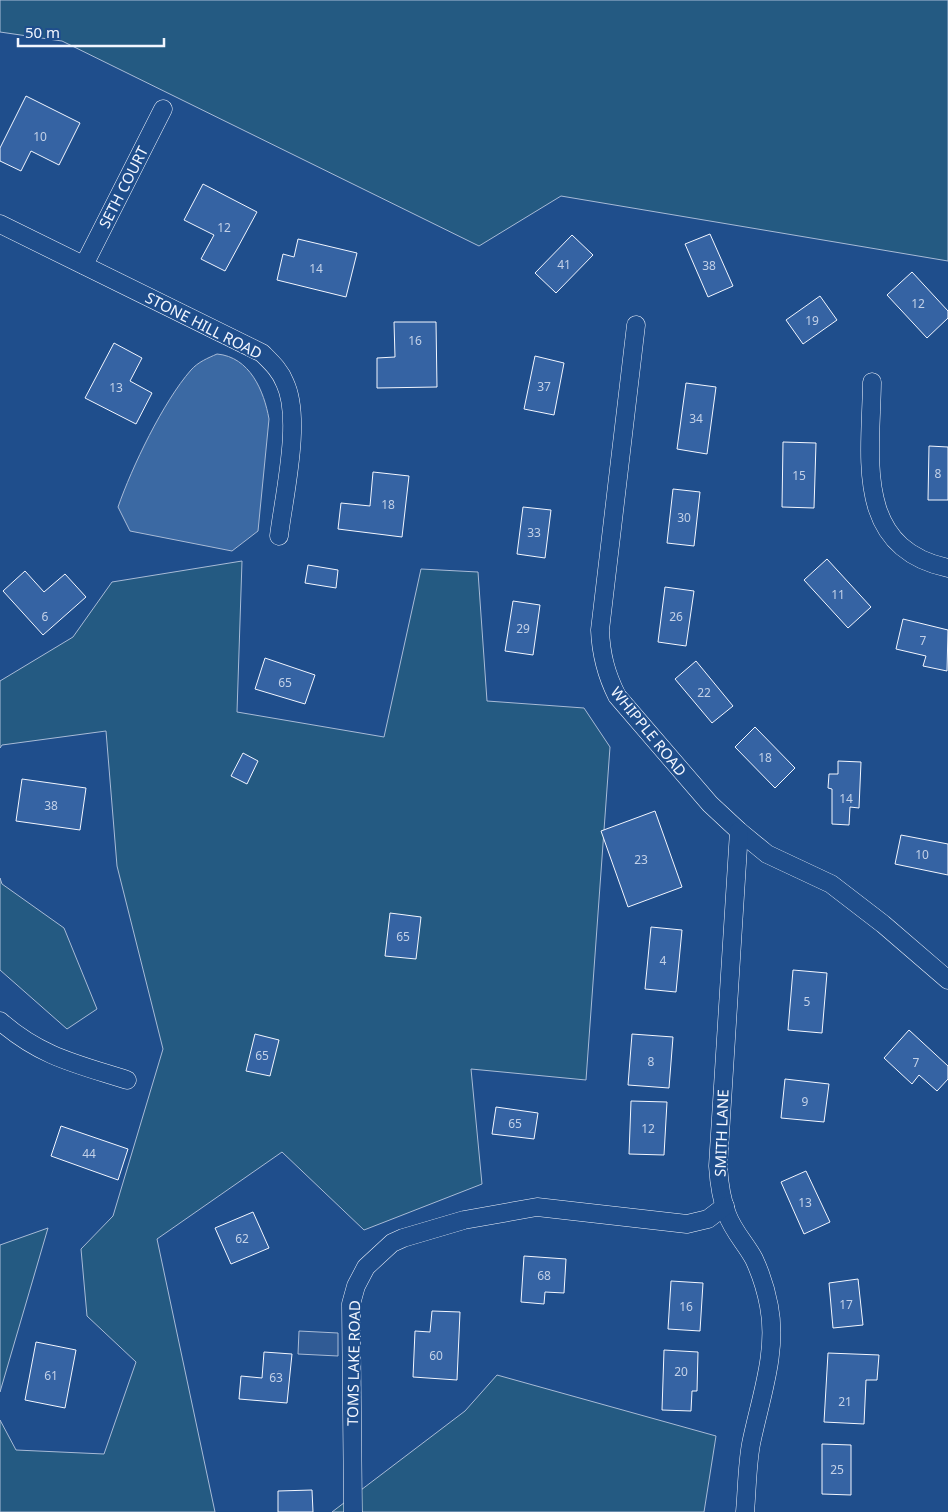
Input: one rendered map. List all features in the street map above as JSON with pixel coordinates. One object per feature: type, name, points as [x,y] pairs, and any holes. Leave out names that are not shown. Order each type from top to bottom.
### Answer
[{"type":"street","name":"SETH COURT","points":[[84,265],[162,109]]},
{"type":"street","name":"STONE HILL ROAD","points":[[0,224],[262,353],[276,366],[286,383],[292,404],[293,426],[279,536]]},
{"type":"street","name":"WHIPPLE ROAD","points":[[636,325],[600,630],[601,654],[607,677],[617,696],[710,804],[739,831],[768,854],[831,884],[883,924],[948,980]]},
{"type":"street","points":[[872,382],[871,486],[882,523],[894,541],[910,554],[929,564],[948,568]]},
{"type":"street","name":"SMITH LANE","points":[[739,831],[718,1166],[720,1191],[725,1206],[735,1231],[753,1258],[763,1282],[770,1318],[768,1366],[750,1446],[745,1512]]},
{"type":"street","points":[[0,1021],[21,1039],[51,1056],[127,1080]]},
{"type":"street","name":"TOMS LAKE ROAD","points":[[353,1512],[352,1304],[356,1286],[366,1267],[378,1254],[392,1243],[464,1220],[537,1207],[687,1224],[708,1219],[725,1206]]},
{"type":"shaded area","points":[[0,0],[948,0],[948,261],[561,196],[479,246],[62,41],[0,32]]},
{"type":"shaded area","points":[[217,354],[238,361],[247,369],[259,387],[269,419],[258,531],[232,551],[130,531],[118,507],[131,473],[149,436],[180,383],[194,367],[203,360]]},
{"type":"shaded area","points":[[242,561],[237,712],[384,737],[421,569],[478,572],[487,701],[584,708],[610,747],[586,1080],[471,1069],[482,1184],[364,1230],[282,1152],[157,1239],[215,1512],[0,1512],[0,1420],[16,1450],[104,1454],[136,1362],[87,1316],[81,1249],[113,1216],[163,1049],[117,866],[106,731],[2,745],[0,748],[0,681],[73,637],[112,582]]},
{"type":"shaded area","points":[[0,878],[2,884],[64,928],[97,1009],[67,1029],[0,970]]},
{"type":"shaded area","points":[[48,1228],[0,1392],[0,1245]]},
{"type":"shaded area","points":[[299,1331],[338,1333],[338,1356],[298,1354]]},
{"type":"shaded area","points":[[497,1375],[716,1436],[704,1512],[332,1512],[465,1411]]},
{"type":"building","points":[[26,96],[80,123],[59,165],[31,151],[21,171],[0,161],[0,148]]},
{"type":"building","points":[[203,184],[257,212],[225,271],[201,259],[214,235],[184,220]]},
{"type":"building","points":[[710,234],[733,286],[708,297],[685,244]]},
{"type":"building","points":[[572,235],[593,255],[556,293],[535,273]]},
{"type":"building","points":[[298,239],[357,253],[346,297],[277,280],[283,254],[294,257]]},
{"type":"building","points":[[912,272],[948,311],[948,318],[927,338],[887,295]]},
{"type":"building","points":[[820,296],[837,320],[803,344],[786,320]]},
{"type":"building","points":[[394,322],[436,322],[437,387],[377,388],[377,358],[395,357]]},
{"type":"building","points":[[114,343],[142,358],[130,381],[152,393],[136,424],[85,398]]},
{"type":"building","points":[[535,356],[564,363],[554,415],[524,409]]},
{"type":"building","points":[[686,383],[716,387],[707,454],[677,449]]},
{"type":"building","points":[[783,442],[816,443],[814,508],[782,507]]},
{"type":"building","points":[[929,446],[948,447],[948,500],[928,500]]},
{"type":"building","points":[[373,472],[409,476],[402,537],[338,529],[341,503],[370,506]]},
{"type":"building","points":[[673,489],[700,492],[694,546],[667,543]]},
{"type":"building","points":[[523,507],[551,510],[545,558],[517,554]]},
{"type":"building","points":[[827,559],[871,607],[848,628],[804,580]]},
{"type":"building","points":[[308,565],[338,570],[336,588],[305,583]]},
{"type":"building","points":[[25,571],[44,592],[65,574],[86,597],[43,635],[3,591]]},
{"type":"building","points":[[665,587],[694,591],[686,646],[658,642]]},
{"type":"building","points":[[513,601],[540,605],[533,655],[505,651]]},
{"type":"building","points":[[903,619],[948,630],[947,671],[923,666],[926,656],[896,649]]},
{"type":"building","points":[[265,658],[315,675],[305,704],[255,689]]},
{"type":"building","points":[[696,661],[733,706],[712,723],[675,679]]},
{"type":"building","points":[[755,727],[795,768],[775,788],[735,747]]},
{"type":"building","points":[[243,753],[258,761],[247,784],[231,776]]},
{"type":"building","points":[[838,761],[861,762],[859,808],[850,807],[849,825],[832,824],[832,789],[828,788],[829,774],[838,774]]},
{"type":"building","points":[[22,779],[86,788],[80,830],[16,821]]},
{"type":"building","points":[[655,811],[682,887],[628,907],[601,831]]},
{"type":"building","points":[[901,835],[948,844],[948,875],[895,864]]},
{"type":"building","points":[[390,913],[421,917],[416,959],[385,956]]},
{"type":"building","points":[[651,927],[682,930],[676,992],[645,989]]},
{"type":"building","points":[[793,970],[827,973],[822,1033],[788,1030]]},
{"type":"building","points":[[909,1030],[948,1066],[948,1079],[937,1091],[919,1075],[912,1084],[884,1058]]},
{"type":"building","points":[[255,1034],[279,1040],[270,1076],[246,1071]]},
{"type":"building","points":[[632,1034],[673,1037],[669,1088],[628,1085]]},
{"type":"building","points":[[785,1079],[829,1084],[824,1122],[781,1118]]},
{"type":"building","points":[[631,1101],[667,1102],[664,1155],[629,1154]]},
{"type":"building","points":[[496,1107],[538,1113],[534,1139],[492,1134]]},
{"type":"building","points":[[61,1126],[128,1149],[118,1180],[51,1156]]},
{"type":"building","points":[[806,1171],[830,1222],[804,1234],[781,1182]]},
{"type":"building","points":[[253,1212],[269,1248],[231,1264],[215,1228]]},
{"type":"building","points":[[524,1256],[566,1259],[564,1293],[545,1292],[544,1304],[521,1302]]},
{"type":"building","points":[[858,1279],[863,1325],[833,1328],[829,1283]]},
{"type":"building","points":[[671,1281],[703,1283],[700,1331],[668,1329]]},
{"type":"building","points":[[432,1311],[460,1312],[457,1380],[413,1377],[415,1331],[430,1332]]},
{"type":"building","points":[[36,1342],[76,1350],[65,1408],[25,1400]]},
{"type":"building","points":[[664,1350],[698,1352],[697,1391],[692,1391],[691,1411],[662,1410]]},
{"type":"building","points":[[264,1352],[292,1354],[287,1403],[239,1399],[241,1376],[262,1378]]},
{"type":"building","points":[[828,1353],[879,1355],[877,1380],[866,1380],[864,1424],[824,1422]]},
{"type":"building","points":[[822,1444],[851,1445],[851,1495],[822,1494]]},
{"type":"building","points":[[312,1490],[313,1512],[278,1512],[278,1491]]}]
